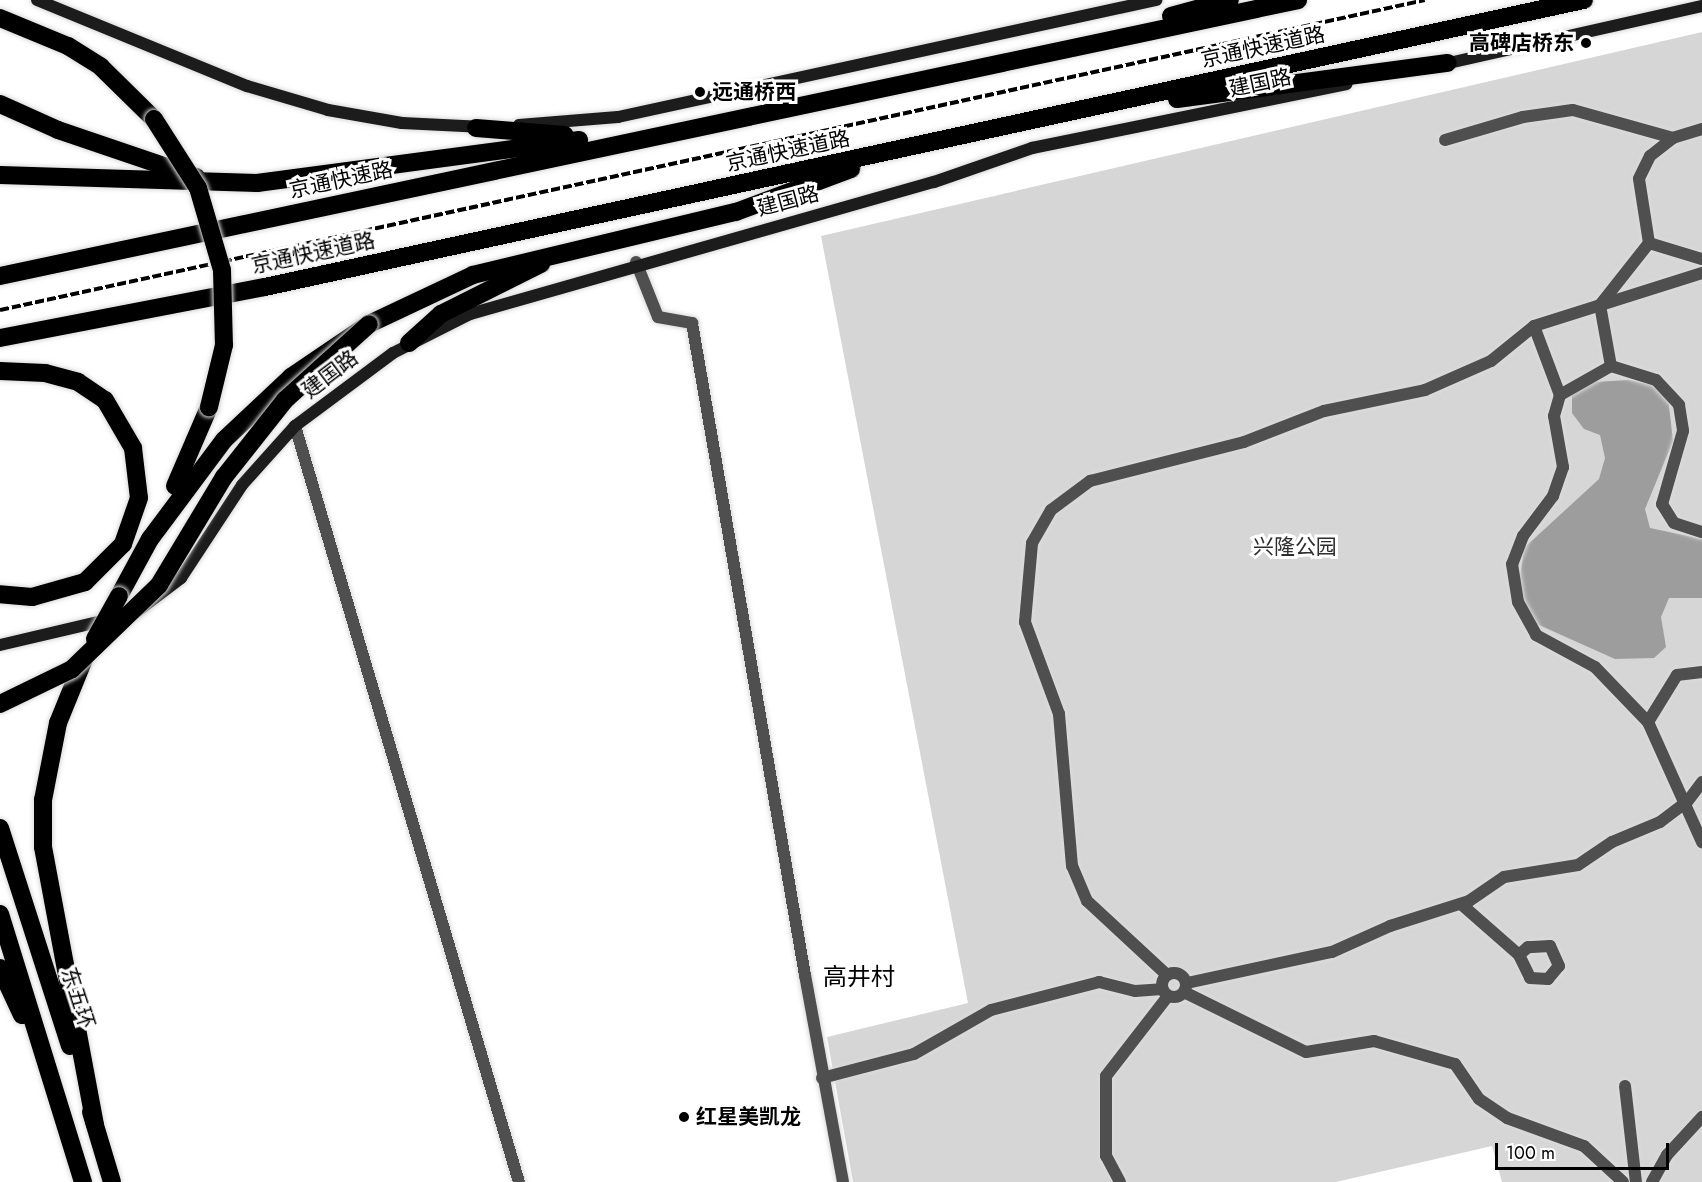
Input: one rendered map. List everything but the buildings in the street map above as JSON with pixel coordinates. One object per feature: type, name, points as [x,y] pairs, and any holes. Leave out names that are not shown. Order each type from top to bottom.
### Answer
[{"type":"highway","points":[[955,75],[1230,0]]},
{"type":"highway","name":"京通快速道路","points":[[691,127],[955,75],[1298,0]]},
{"type":"highway","name":"京通快速道路","points":[[0,338],[911,147],[1584,0]]},
{"type":"highway","points":[[0,18],[76,51],[154,119],[198,188],[222,270],[224,345],[209,407],[150,540],[84,659],[58,723],[43,800],[43,847],[95,1124]]},
{"type":"highway","points":[[1048,116],[1448,63]]},
{"type":"highway","points":[[0,104],[58,130],[218,184]]},
{"type":"highway","points":[[0,175],[218,184],[298,179],[691,127]]},
{"type":"highway","name":"京通快速路","points":[[0,276],[691,127]]},
{"type":"highway","points":[[476,128],[600,138]]},
{"type":"highway","points":[[150,540],[197,471],[258,405],[369,324],[473,275],[581,247],[736,212],[911,147]]},
{"type":"highway","points":[[409,343],[441,314],[581,247]]},
{"type":"highway","points":[[0,704],[72,669],[159,585],[225,477],[285,400],[369,324]]},
{"type":"highway","points":[[0,371],[45,373],[78,382],[105,400],[133,448],[139,489],[123,544],[85,582],[32,597],[0,594]]},
{"type":"highway","name":"东五环","points":[[0,828],[112,1182]]},
{"type":"highway","points":[[0,914],[55,1085],[83,1182]]},
{"type":"highway","points":[[0,968],[55,1085]]},
{"type":"main road","points":[[38,0],[248,86],[328,110],[476,128],[629,115],[1156,0]]},
{"type":"main road","name":"建国路","points":[[0,645],[125,616],[156,602],[181,578],[242,485],[295,426],[409,343],[512,298],[636,262],[934,182],[1032,148],[1448,63],[1702,6]]},
{"type":"street","points":[[1445,140],[1523,117],[1573,110],[1673,138]]},
{"type":"street","points":[[1611,366],[1600,305],[1649,243],[1639,179],[1650,156],[1673,138],[1702,129]]},
{"type":"street","points":[[1649,243],[1702,259]]},
{"type":"street","points":[[636,262],[658,317],[692,323],[822,1078],[843,1182]]},
{"type":"street","points":[[1167,975],[1087,901],[1072,866],[1058,706],[1025,622],[1032,543],[1051,510],[1090,481],[1244,442],[1324,411],[1425,390],[1491,362],[1534,326],[1702,273]]},
{"type":"street","points":[[1534,326],[1560,395],[1554,416],[1563,467],[1553,496],[1523,536],[1512,564],[1518,602],[1536,635],[1595,667],[1648,722],[1678,794],[1687,802],[1702,842]]},
{"type":"street","points":[[1560,395],[1611,366],[1656,380],[1679,405],[1683,431],[1662,504],[1674,523],[1702,532]]},
{"type":"street","points":[[295,426],[519,1182]]},
{"type":"street","points":[[1648,722],[1677,675],[1702,672]]},
{"type":"street","points":[[822,1078],[914,1054],[991,1010],[1100,982],[1135,991],[1165,992],[1332,952],[1390,926],[1461,904],[1504,877],[1578,865],[1687,802],[1702,782]]},
{"type":"street","points":[[1461,904],[1519,955]]},
{"type":"street","points":[[1167,975],[1174,973],[1186,988],[1306,1052],[1374,1041],[1455,1064],[1479,1099],[1497,1112],[1584,1146],[1623,1182]]},
{"type":"street","points":[[1120,1182],[1106,1156],[1106,1076],[1165,992],[1167,975]]},
{"type":"street","points":[[1625,1086],[1636,1182]]},
{"type":"street","points":[[1652,1182],[1667,1155],[1702,1117]]},
{"type":"green space","name":"兴隆公园","points":[[1702,32],[1702,1182],[1502,1182],[1492,1146],[1336,1182],[853,1182],[827,1037],[968,1003],[821,236]]},
{"type":"shaded area","points":[[1629,380],[1656,386],[1668,397],[1673,441],[1645,509],[1650,528],[1702,539],[1702,598],[1669,598],[1661,617],[1666,647],[1654,658],[1615,659],[1530,621],[1519,585],[1524,548],[1599,479],[1605,458],[1600,435],[1584,429],[1572,413],[1572,394],[1594,382]]},
{"type":"railway","points":[[0,310],[1425,0]]},
{"type":"place","name":"高碑店桥东","points":[[1586,43]]},
{"type":"place","name":"远通桥西","points":[[700,92]]},
{"type":"place","name":"红星美凯龙","points":[[684,1117]]},
{"type":"district","name":"高井村","points":[[859,977]]}]
